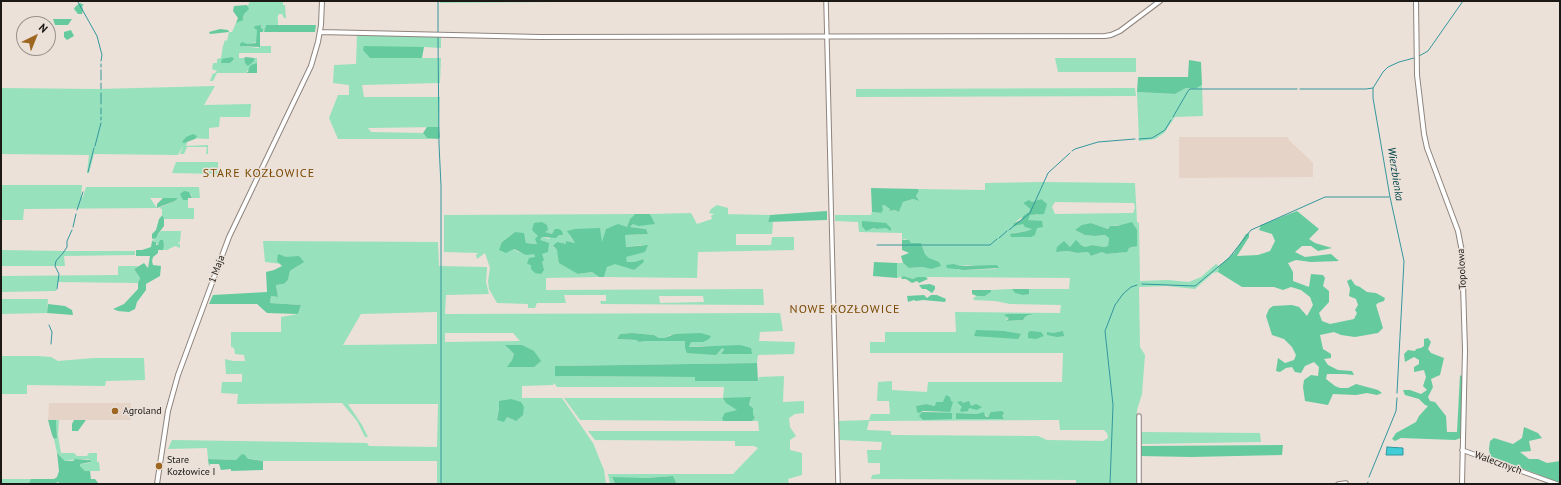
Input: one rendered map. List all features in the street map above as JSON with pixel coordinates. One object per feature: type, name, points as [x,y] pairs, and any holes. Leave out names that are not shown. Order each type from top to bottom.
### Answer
[{"type":"street","name":"1 Maja","points":[[157,484],[162,444],[172,394],[229,237],[310,66],[320,32],[322,1]]},
{"type":"street","points":[[826,1],[838,484]]},
{"type":"street","points":[[320,32],[540,37],[1105,36],[1120,31],[1160,1]]},
{"type":"street","name":"Topolowa","points":[[1416,1],[1418,90],[1424,134],[1427,148],[1454,218],[1462,252],[1465,350],[1462,484]]},
{"type":"street","points":[[1139,484],[1140,416]]},
{"type":"street","name":"Walecznych","points":[[1462,450],[1557,484]]},
{"type":"street","points":[[1338,484],[1346,483]]},
{"type":"shaded area","points":[[1179,137],[1288,137],[1289,140],[1313,163],[1313,177],[1179,178]]},
{"type":"shaded area","points":[[49,403],[131,403],[131,420],[48,420]]},
{"type":"green space","points":[[250,1],[283,1],[283,5],[285,5],[286,18],[284,18],[282,14],[279,14],[277,18],[278,25],[266,25],[264,32],[262,25],[255,29],[257,30],[257,42],[242,46],[258,48],[261,46],[271,46],[271,53],[239,53],[239,58],[244,58],[245,63],[253,62],[254,58],[257,58],[257,63],[245,73],[217,73],[213,81],[210,81],[213,73],[214,74],[217,71],[212,69],[213,63],[217,63],[217,59],[221,58],[223,46],[225,40],[227,41],[229,32],[232,32],[236,23],[244,18],[244,14]]},
{"type":"green space","points":[[440,1],[675,1],[440,3]]},
{"type":"green space","points":[[80,3],[84,5],[82,6],[82,14],[78,14],[74,9]]},
{"type":"green space","points":[[247,5],[249,9],[244,14],[243,20],[236,23],[238,18],[233,11],[234,6]]},
{"type":"green space","points":[[56,19],[72,19],[68,25],[56,25]]},
{"type":"green space","points":[[262,25],[261,27],[263,32],[260,32],[260,47],[240,46],[242,42],[247,44],[256,43],[257,30],[254,27]]},
{"type":"green space","points":[[266,25],[316,25],[315,32],[264,32]]},
{"type":"green space","points":[[220,29],[228,30],[229,32],[210,34],[209,32]]},
{"type":"green space","points":[[71,30],[74,36],[67,40],[64,37],[64,32]]},
{"type":"green space","points":[[357,35],[441,37],[441,48],[424,47],[370,58],[441,58],[440,83],[362,85],[364,97],[440,97],[439,127],[368,128],[371,132],[423,133],[427,138],[438,139],[338,139],[329,118],[338,95],[349,95],[349,85],[333,83],[334,65],[356,64]]},
{"type":"green space","points":[[364,46],[424,47],[422,58],[370,58],[363,50]]},
{"type":"green space","points":[[232,57],[234,59],[230,63],[221,63],[222,59]]},
{"type":"green space","points":[[244,58],[254,58],[254,61],[248,66],[245,63]]},
{"type":"green space","points":[[1055,58],[1136,58],[1136,72],[1058,72]]},
{"type":"green space","points":[[1189,60],[1201,62],[1202,85],[1195,89],[1186,88],[1175,94],[1137,92],[1138,77],[1188,77]]},
{"type":"green space","points":[[257,63],[257,73],[245,73],[248,72],[251,65]]},
{"type":"green space","points":[[1202,85],[1203,116],[1175,117],[1164,133],[1155,139],[1139,141],[1137,92],[1175,94],[1186,88],[1195,89]]},
{"type":"green space","points":[[215,86],[204,105],[251,104],[250,117],[220,117],[219,127],[209,128],[209,139],[186,138],[184,143],[188,141],[186,146],[208,145],[208,154],[206,154],[207,147],[187,147],[184,154],[180,154],[183,146],[178,155],[94,154],[89,173],[87,173],[89,155],[1,154],[1,88],[98,89]]},
{"type":"green space","points":[[1135,88],[1136,96],[856,97],[856,89]]},
{"type":"green space","points":[[427,127],[439,127],[440,137],[438,139],[427,138],[423,133]]},
{"type":"green space","points":[[193,134],[197,136],[195,139],[184,143],[182,142],[186,137]]},
{"type":"green space","points":[[176,162],[218,162],[218,174],[172,173]]},
{"type":"green space","points":[[985,183],[1135,183],[1137,222],[1139,223],[1140,281],[1168,280],[1189,282],[1201,277],[1216,264],[1219,266],[1218,272],[1213,273],[1195,289],[1167,286],[1139,287],[1140,347],[1145,355],[1142,394],[1137,410],[1138,484],[1076,484],[1076,480],[871,479],[872,475],[880,474],[880,463],[868,463],[867,450],[881,450],[882,442],[840,440],[839,421],[869,420],[871,414],[890,414],[889,401],[877,401],[878,382],[892,381],[892,390],[927,392],[928,382],[1062,382],[1063,353],[870,353],[870,342],[885,342],[885,332],[956,332],[955,312],[1060,313],[1061,305],[1010,304],[995,301],[974,300],[973,298],[977,296],[985,296],[991,292],[991,290],[1012,289],[1015,293],[1029,294],[1029,289],[1069,289],[1070,278],[917,277],[913,279],[904,276],[897,278],[897,263],[903,263],[909,268],[922,267],[931,269],[929,258],[925,254],[921,243],[911,243],[905,239],[902,240],[902,233],[859,232],[858,222],[835,221],[835,215],[871,215],[872,212],[881,213],[882,206],[884,205],[890,209],[889,211],[895,210],[899,212],[903,202],[913,199],[918,201],[916,196],[919,191],[918,189],[985,190]],"holes":[[[1041,199],[1038,215],[1029,215],[1027,220],[1031,220],[1035,235],[1026,237],[1011,236],[1014,233],[1032,229],[1023,224],[1014,223],[1029,212],[1030,209],[1023,203]],[[1055,202],[1134,203],[1135,208],[1133,213],[1055,214],[1052,207]],[[862,222],[891,228],[891,230],[886,227],[877,229],[873,228]],[[1091,223],[1108,229],[1110,226],[1127,225],[1134,247],[1129,248],[1126,252],[1106,254],[1102,252],[1091,256],[1088,252],[1056,252],[1072,245],[1081,245],[1085,247],[1092,245],[1104,247],[1108,246],[1109,237],[1105,235],[1085,235],[1075,230]],[[954,264],[961,266],[967,265],[998,268],[958,270]],[[1032,315],[1026,316],[1023,320],[1006,321],[1006,319],[1009,318]],[[943,402],[950,412],[917,412],[916,406],[926,404],[935,406]],[[956,413],[977,414],[1004,419],[956,419]],[[1059,420],[1060,430],[1104,430],[1107,433],[1108,438],[1103,441],[1047,440],[1038,436],[891,435],[891,431],[867,430],[869,421]]]},
{"type":"green space","points":[[1,185],[82,185],[81,197],[83,197],[86,187],[199,187],[200,198],[192,198],[191,194],[183,200],[188,200],[188,208],[194,208],[194,219],[164,219],[163,216],[159,218],[162,215],[162,209],[159,208],[175,201],[178,198],[150,198],[157,208],[24,209],[23,220],[1,220]]},
{"type":"green space","points":[[871,188],[918,189],[919,191],[916,196],[919,201],[913,199],[903,202],[899,212],[895,210],[889,211],[890,209],[884,205],[882,206],[883,210],[881,213],[872,212]]},
{"type":"green space","points":[[184,191],[189,192],[192,198],[183,200],[180,194]]},
{"type":"green space","points":[[163,198],[178,198],[175,201],[157,208],[157,204]]},
{"type":"green space","points":[[1041,199],[1047,204],[1044,214],[1030,215],[1028,220],[1042,221],[1043,227],[1037,228],[1035,235],[1031,237],[1011,237],[1010,234],[1032,229],[1025,227],[1023,224],[1013,226],[1014,223],[1021,220],[1023,216],[1029,212],[1030,209],[1023,203],[1029,200],[1032,202]]},
{"type":"green space","points":[[717,205],[728,208],[728,214],[722,214],[770,215],[768,222],[773,222],[772,234],[736,234],[736,245],[771,245],[772,237],[794,237],[794,250],[698,252],[697,278],[604,277],[607,267],[615,263],[634,270],[643,262],[642,259],[635,263],[627,262],[625,256],[645,252],[643,245],[625,247],[625,235],[648,234],[646,229],[630,227],[633,224],[654,224],[650,214],[691,213],[697,224],[712,219],[711,216],[714,214],[709,213],[711,209]]},
{"type":"green space","points":[[827,211],[827,220],[768,222],[770,215]]},
{"type":"green space","points":[[1297,211],[1319,229],[1309,239],[1315,243],[1332,248],[1318,251],[1311,246],[1302,246],[1295,252],[1305,257],[1331,254],[1339,261],[1311,262],[1296,260],[1288,263],[1293,272],[1293,281],[1309,287],[1311,274],[1323,275],[1325,278],[1323,286],[1329,291],[1329,302],[1319,313],[1322,321],[1330,324],[1354,319],[1357,313],[1355,310],[1358,305],[1356,299],[1349,296],[1350,289],[1347,281],[1351,279],[1355,285],[1367,292],[1376,293],[1385,298],[1384,301],[1376,305],[1383,328],[1378,333],[1355,337],[1341,335],[1334,332],[1320,335],[1323,349],[1331,354],[1331,358],[1324,359],[1328,365],[1338,370],[1352,371],[1354,375],[1327,374],[1326,379],[1340,388],[1348,388],[1356,384],[1378,390],[1382,393],[1377,395],[1367,393],[1356,395],[1333,394],[1328,405],[1305,401],[1303,387],[1304,380],[1311,375],[1318,376],[1319,367],[1314,362],[1305,366],[1301,373],[1295,372],[1292,367],[1286,368],[1280,372],[1276,371],[1278,358],[1285,363],[1294,360],[1296,355],[1292,347],[1284,339],[1272,335],[1266,316],[1269,309],[1273,306],[1292,305],[1299,307],[1307,316],[1313,305],[1310,297],[1301,290],[1291,287],[1283,290],[1274,287],[1242,287],[1218,272],[1219,266],[1234,253],[1246,234],[1249,233],[1249,237],[1237,256],[1258,255],[1270,251],[1275,241],[1272,234],[1259,230],[1261,225]]},
{"type":"green space","points":[[635,214],[630,219],[627,227],[602,244],[569,235],[575,243],[566,241],[567,245],[553,247],[557,250],[560,258],[578,274],[592,272],[599,277],[546,278],[546,290],[763,289],[764,305],[601,304],[600,301],[606,301],[606,295],[564,295],[566,303],[537,303],[535,308],[528,308],[528,304],[497,303],[489,289],[488,281],[490,268],[485,253],[477,259],[476,255],[478,253],[444,252],[444,215]],"holes":[[[547,224],[544,232],[552,234],[554,231],[549,239],[542,237],[540,240],[542,262],[534,254],[518,252],[502,242],[515,232],[525,237],[526,243],[538,244],[538,236]],[[659,296],[703,296],[704,302],[660,303]]]},
{"type":"green space","points":[[635,214],[650,214],[655,224],[639,226],[633,224],[630,227],[646,229],[648,234],[625,235],[626,247],[648,245],[645,252],[626,257],[627,262],[635,262],[643,259],[644,262],[634,270],[615,264],[607,267],[604,277],[599,277],[592,272],[578,274],[559,263],[557,250],[553,246],[557,242],[566,244],[566,241],[575,243],[567,231],[575,229],[600,228],[602,242],[606,229],[618,224],[627,227],[630,219]]},
{"type":"green space","points":[[162,216],[164,219],[164,226],[156,238],[152,239],[152,234],[156,230],[159,219]]},
{"type":"green space","points":[[862,221],[886,223],[891,228],[891,231],[886,228],[873,228],[866,231],[862,226]]},
{"type":"green space","points":[[542,222],[547,225],[548,230],[545,232],[552,234],[555,229],[559,229],[562,231],[563,235],[559,235],[556,238],[542,237],[540,240],[549,243],[548,252],[542,254],[544,260],[542,262],[544,270],[541,274],[535,273],[531,269],[531,265],[527,264],[529,258],[535,257],[534,254],[526,255],[514,249],[506,253],[499,250],[502,242],[515,232],[524,233],[526,243],[537,244],[535,239],[538,236],[532,230],[534,223]]},
{"type":"green space","points":[[1132,222],[1137,230],[1137,246],[1129,248],[1127,252],[1106,254],[1102,252],[1091,256],[1088,252],[1056,252],[1057,247],[1064,241],[1070,247],[1076,240],[1085,247],[1092,245],[1104,247],[1108,246],[1109,238],[1105,235],[1085,235],[1075,230],[1082,225],[1091,223],[1108,229],[1110,226],[1117,226]]},
{"type":"green space","points":[[161,231],[181,231],[180,242],[178,243],[180,244],[180,248],[175,246],[167,250],[163,250],[164,246],[159,243],[157,245],[155,241],[152,241]]},
{"type":"green space","points":[[160,240],[163,240],[163,250],[158,250],[158,253],[153,257],[152,261],[153,265],[161,266],[160,276],[146,284],[146,290],[137,302],[135,309],[129,312],[113,309],[124,304],[138,289],[140,278],[134,269],[144,263],[148,268],[150,256],[136,256],[136,250],[151,247],[152,241],[156,242],[156,245],[158,245]]},
{"type":"green space","points":[[902,240],[909,240],[911,243],[921,243],[925,254],[929,258],[939,262],[941,266],[931,269],[922,267],[909,268],[903,263],[901,256],[909,253],[902,250]]},
{"type":"green space","points":[[263,241],[438,242],[439,266],[487,267],[486,282],[489,294],[446,295],[445,314],[780,313],[783,331],[760,332],[759,341],[795,342],[794,354],[758,355],[757,363],[555,366],[555,376],[695,377],[695,381],[758,381],[759,377],[784,376],[783,402],[804,401],[804,413],[795,414],[789,418],[790,427],[796,436],[790,440],[790,450],[802,453],[802,475],[788,479],[789,484],[677,484],[673,476],[612,478],[615,484],[610,484],[608,474],[733,474],[758,448],[754,446],[735,446],[735,441],[595,440],[588,431],[759,431],[758,421],[752,421],[755,418],[753,408],[749,405],[751,398],[737,410],[722,418],[723,421],[580,420],[564,398],[723,398],[724,387],[557,387],[554,383],[553,385],[522,386],[522,398],[562,398],[593,443],[604,470],[606,484],[437,484],[437,461],[263,461],[247,458],[236,460],[208,459],[207,448],[168,449],[172,440],[367,443],[369,446],[437,447],[438,404],[348,404],[368,437],[365,437],[357,421],[342,403],[237,404],[238,394],[221,393],[222,382],[242,382],[242,374],[226,374],[225,359],[245,361],[244,355],[235,354],[234,348],[231,347],[231,332],[281,332],[281,317],[298,314],[301,305],[270,303],[271,296],[278,297],[276,285],[284,284],[288,280],[290,271],[298,266],[265,262]],"holes":[[[437,312],[437,344],[343,345],[361,314]],[[445,333],[513,333],[520,341],[445,342]],[[632,333],[654,335],[659,338],[664,338],[670,335],[703,342],[691,342],[689,347],[751,348],[721,354],[724,348],[685,348],[685,341],[639,342],[636,340],[617,339],[620,334]],[[506,346],[534,367],[508,367],[514,354]],[[499,409],[516,421],[507,417],[497,420]]]},
{"type":"green space","points":[[1,250],[135,251],[135,255],[64,256],[65,266],[1,266]]},
{"type":"green space","points":[[278,254],[286,257],[299,256],[304,262],[290,271],[288,280],[284,284],[276,285],[278,297],[271,296],[270,303],[301,305],[298,314],[267,313],[257,304],[209,304],[213,295],[267,292],[266,272],[282,266],[277,261]]},
{"type":"green space","points":[[874,262],[897,263],[897,278],[873,276]]},
{"type":"green space","points":[[954,264],[961,266],[997,265],[999,268],[964,270],[947,268],[946,265]]},
{"type":"green space","points":[[118,266],[138,266],[134,269],[140,278],[138,283],[58,282],[56,291],[1,292],[1,276],[118,275]]},
{"type":"green space","points":[[904,276],[913,279],[917,277],[926,277],[928,279],[919,283],[917,281],[912,283],[906,279],[902,279],[901,277]]},
{"type":"green space","points":[[930,284],[935,286],[932,293],[926,289],[922,289],[919,285]]},
{"type":"green space","points":[[1012,289],[1029,289],[1029,294],[1023,295],[1015,293]]},
{"type":"green space","points":[[972,290],[991,290],[991,292],[985,296],[977,296],[972,294]]},
{"type":"green space","points":[[924,295],[927,298],[931,295],[937,295],[946,299],[945,302],[914,300],[908,302],[907,296]]},
{"type":"green space","points":[[1,299],[48,299],[47,313],[1,314]]},
{"type":"green space","points":[[48,304],[65,306],[72,310],[73,315],[47,313]]},
{"type":"green space","points":[[1033,314],[1026,316],[1023,320],[1006,321],[1009,318],[1004,315]]},
{"type":"green space","points":[[976,330],[1004,331],[1021,334],[1018,339],[974,336]]},
{"type":"green space","points":[[1030,331],[1041,332],[1044,336],[1036,339],[1028,338],[1028,333]]},
{"type":"green space","points":[[1063,331],[1064,336],[1057,337],[1047,335],[1047,332],[1053,333]]},
{"type":"green space","points":[[632,333],[654,335],[659,338],[664,338],[675,334],[701,333],[711,336],[703,342],[691,342],[689,347],[740,345],[751,348],[752,354],[721,354],[724,349],[722,348],[716,355],[687,353],[685,341],[639,342],[636,340],[617,339],[620,334]]},
{"type":"green space","points":[[1428,338],[1431,342],[1428,349],[1431,353],[1444,358],[1440,375],[1431,379],[1433,387],[1428,397],[1430,401],[1435,402],[1446,416],[1447,432],[1457,432],[1460,375],[1463,377],[1461,438],[1455,440],[1401,438],[1395,441],[1392,439],[1396,433],[1416,422],[1428,406],[1419,399],[1405,395],[1403,390],[1410,390],[1421,394],[1427,390],[1423,386],[1426,377],[1424,370],[1414,372],[1414,367],[1419,364],[1419,360],[1414,357],[1405,362],[1404,354],[1408,350],[1415,351],[1416,349],[1424,346],[1424,339]]},
{"type":"green space","points":[[505,345],[522,345],[534,351],[541,361],[534,367],[507,367],[514,354]]},
{"type":"green space","points":[[1,356],[51,357],[58,361],[94,358],[144,358],[145,380],[106,381],[105,386],[27,385],[27,394],[1,394]]},
{"type":"green space","points":[[757,363],[758,381],[695,381],[695,377],[555,376],[555,366]]},
{"type":"green space","points":[[946,395],[950,397],[951,401],[953,402],[950,412],[917,412],[916,406],[926,404],[935,406],[936,402],[943,402]]},
{"type":"green space","points":[[751,397],[749,405],[753,408],[755,418],[752,421],[723,421],[722,418],[725,413],[737,410],[726,403],[723,398]]},
{"type":"green space","points":[[511,399],[521,402],[524,407],[523,415],[516,421],[507,417],[504,422],[497,420],[499,401]]},
{"type":"green space","points":[[961,401],[963,403],[969,401],[971,406],[976,404],[982,407],[977,410],[969,408],[968,411],[961,412],[960,410],[962,407],[957,402]]},
{"type":"green space","points":[[1002,411],[1004,413],[1002,416],[1004,419],[956,419],[956,413],[977,414],[984,412],[985,416],[988,417],[991,412]]},
{"type":"green space","points":[[922,412],[952,413],[952,419],[923,420],[919,416]]},
{"type":"green space","points":[[48,420],[56,420],[57,438],[54,439],[52,435]]},
{"type":"green space","points":[[56,420],[59,420],[58,435],[61,453],[74,453],[77,456],[87,456],[89,453],[97,453],[97,462],[99,462],[100,471],[85,471],[80,466],[80,464],[90,463],[89,459],[65,461],[57,453],[54,439],[57,438]]},
{"type":"green space","points":[[74,420],[86,420],[78,431],[72,431],[72,424]]},
{"type":"green space","points":[[1524,427],[1538,433],[1542,438],[1529,441],[1531,451],[1520,452],[1529,459],[1538,459],[1547,463],[1560,461],[1560,483],[1490,456],[1490,441],[1494,438],[1513,444],[1522,438]]},
{"type":"green space","points":[[1140,432],[1260,433],[1261,442],[1141,444]]},
{"type":"green space","points":[[1283,445],[1282,455],[1191,457],[1140,456],[1141,446]]},
{"type":"green space","points":[[57,453],[65,461],[73,461],[75,459],[90,460],[91,462],[80,464],[80,466],[85,471],[90,471],[91,479],[95,479],[98,483],[102,484],[60,484],[58,482],[54,484],[29,483],[31,479],[54,479],[57,477],[59,471]]},
{"type":"green space","points":[[242,454],[250,459],[263,461],[263,470],[231,471],[231,469],[221,470],[219,464],[210,464],[209,466],[208,459],[236,460]]},
{"type":"green space","points":[[673,476],[677,484],[615,484],[612,477],[645,478]]},
{"type":"green space","points":[[1,479],[31,479],[30,483],[43,484],[1,484]]},
{"type":"water","points":[[1387,447],[1403,448],[1403,455],[1386,455]]},
{"type":"waterway","points":[[438,1],[438,33]]},
{"type":"waterway","name":"Wierzbienka","points":[[1419,56],[1428,51],[1463,1]]},
{"type":"waterway","points":[[78,2],[97,36],[102,55],[101,61]]},
{"type":"waterway","points":[[438,37],[441,186],[441,484]]},
{"type":"waterway","name":"Wierzbienka","points":[[1397,393],[1404,261],[1390,197],[1373,98],[1373,88],[1388,67],[1414,58]]},
{"type":"waterway","points":[[101,70],[101,80]]},
{"type":"waterway","points":[[101,83],[101,89]]},
{"type":"waterway","points":[[1300,89],[1373,88]]},
{"type":"waterway","points":[[1173,117],[1190,89],[1297,89]]},
{"type":"waterway","points":[[101,93],[101,104]]},
{"type":"waterway","points":[[101,108],[101,114]]},
{"type":"waterway","points":[[1139,139],[1152,138],[1165,130],[1171,120]]},
{"type":"waterway","points":[[95,146],[101,123]]},
{"type":"waterway","points":[[1072,151],[1098,142],[1135,139]]},
{"type":"waterway","points":[[88,172],[94,148]]},
{"type":"waterway","points":[[1009,230],[1030,213],[1048,173],[1070,153]]},
{"type":"waterway","points":[[77,210],[83,192]]},
{"type":"waterway","points":[[1142,284],[1195,286],[1229,258],[1251,230],[1325,197],[1389,197]]},
{"type":"waterway","points":[[73,227],[76,214]]},
{"type":"waterway","points":[[57,289],[59,274],[55,266],[56,261],[67,247],[67,241],[72,230]]},
{"type":"waterway","points":[[999,238],[1007,231]]},
{"type":"waterway","points":[[877,245],[990,245],[997,239]]},
{"type":"waterway","points":[[1110,484],[1113,405],[1105,331],[1115,305],[1123,294],[1131,287],[1137,285]]},
{"type":"waterway","points":[[49,325],[52,332],[51,344]]},
{"type":"waterway","name":"Wierzbienka","points":[[1369,477],[1396,411],[1397,398]]},
{"type":"place","name":"Agroland","points":[[115,411]]},
{"type":"place","name":"Stare Kozłowice I","points":[[159,466]]},
{"type":"district","name":"STARE KOZŁOWICE","points":[[259,174]]},
{"type":"district","name":"NOWE KOZŁOWICE","points":[[845,310]]}]
